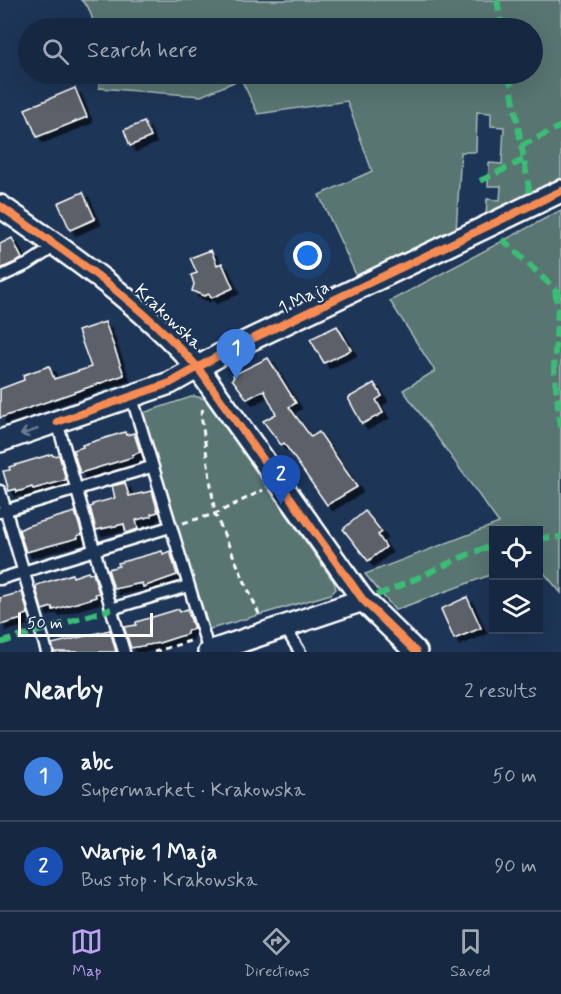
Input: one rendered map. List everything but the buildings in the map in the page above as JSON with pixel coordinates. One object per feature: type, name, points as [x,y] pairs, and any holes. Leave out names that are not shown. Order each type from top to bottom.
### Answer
[{"type":"street","name":"1 Maja","points":[[0,441],[132,398],[170,383],[227,351],[561,191]]},
{"type":"street","name":"Krakowska","points":[[0,206],[127,297],[174,341],[198,368],[363,600],[416,652]]},
{"type":"street","points":[[207,647],[285,627],[363,600]]},
{"type":"lane","points":[[0,277],[28,264],[57,245]]},
{"type":"lane","points":[[132,398],[207,647]]},
{"type":"lane","points":[[57,422],[124,652]]},
{"type":"lane","points":[[3,512],[151,467]]},
{"type":"lane","points":[[0,491],[3,512],[24,572],[47,652]]},
{"type":"lane","points":[[0,579],[170,527]]},
{"type":"lane","points":[[111,609],[188,586]]},
{"type":"lane","points":[[285,627],[290,639],[300,652]]},
{"type":"path","points":[[204,406],[201,414],[214,514],[261,619]]},
{"type":"path","points":[[170,527],[214,514],[271,486]]},
{"type":"path","points":[[154,652],[207,647]]},
{"type":"green space","points":[[81,0],[561,0],[561,182],[486,218],[487,199],[500,200],[501,186],[488,186],[489,163],[502,164],[504,127],[491,126],[491,113],[477,112],[476,152],[461,152],[456,231],[358,279],[319,195],[372,171],[347,101],[258,114],[243,84],[543,84],[543,18],[92,18],[88,7]]},
{"type":"green space","points":[[99,84],[229,84],[201,96],[99,88]]},
{"type":"green space","points":[[561,210],[561,593],[543,572],[543,526],[491,526],[499,523],[403,390],[435,371],[390,301]]},
{"type":"green space","points":[[194,396],[205,399],[334,582],[336,589],[331,594],[207,630],[140,414]]},
{"type":"green space","points":[[489,527],[489,575],[395,610],[365,574]]},
{"type":"marked path","points":[[497,0],[500,18]]},
{"type":"marked path","points":[[511,84],[530,195]]},
{"type":"marked path","points":[[521,146],[561,126]]},
{"type":"marked path","points":[[480,181],[523,160]]},
{"type":"marked path","points":[[502,239],[561,295]]},
{"type":"marked path","points":[[555,290],[558,308],[554,369],[561,432]]},
{"type":"marked path","points":[[543,538],[561,537]]},
{"type":"marked path","points":[[377,595],[489,547]]},
{"type":"marked path","points":[[0,643],[111,609]]},
{"type":"cycle path","points":[[57,422],[170,383],[227,351],[561,191]]},
{"type":"cycle path","points":[[0,206],[104,281],[176,344],[198,368],[363,600],[416,652]]},
{"type":"place","name":"abc","points":[[236,379]]},
{"type":"place","name":"Warpie 1 Maja","points":[[281,505]]}]
